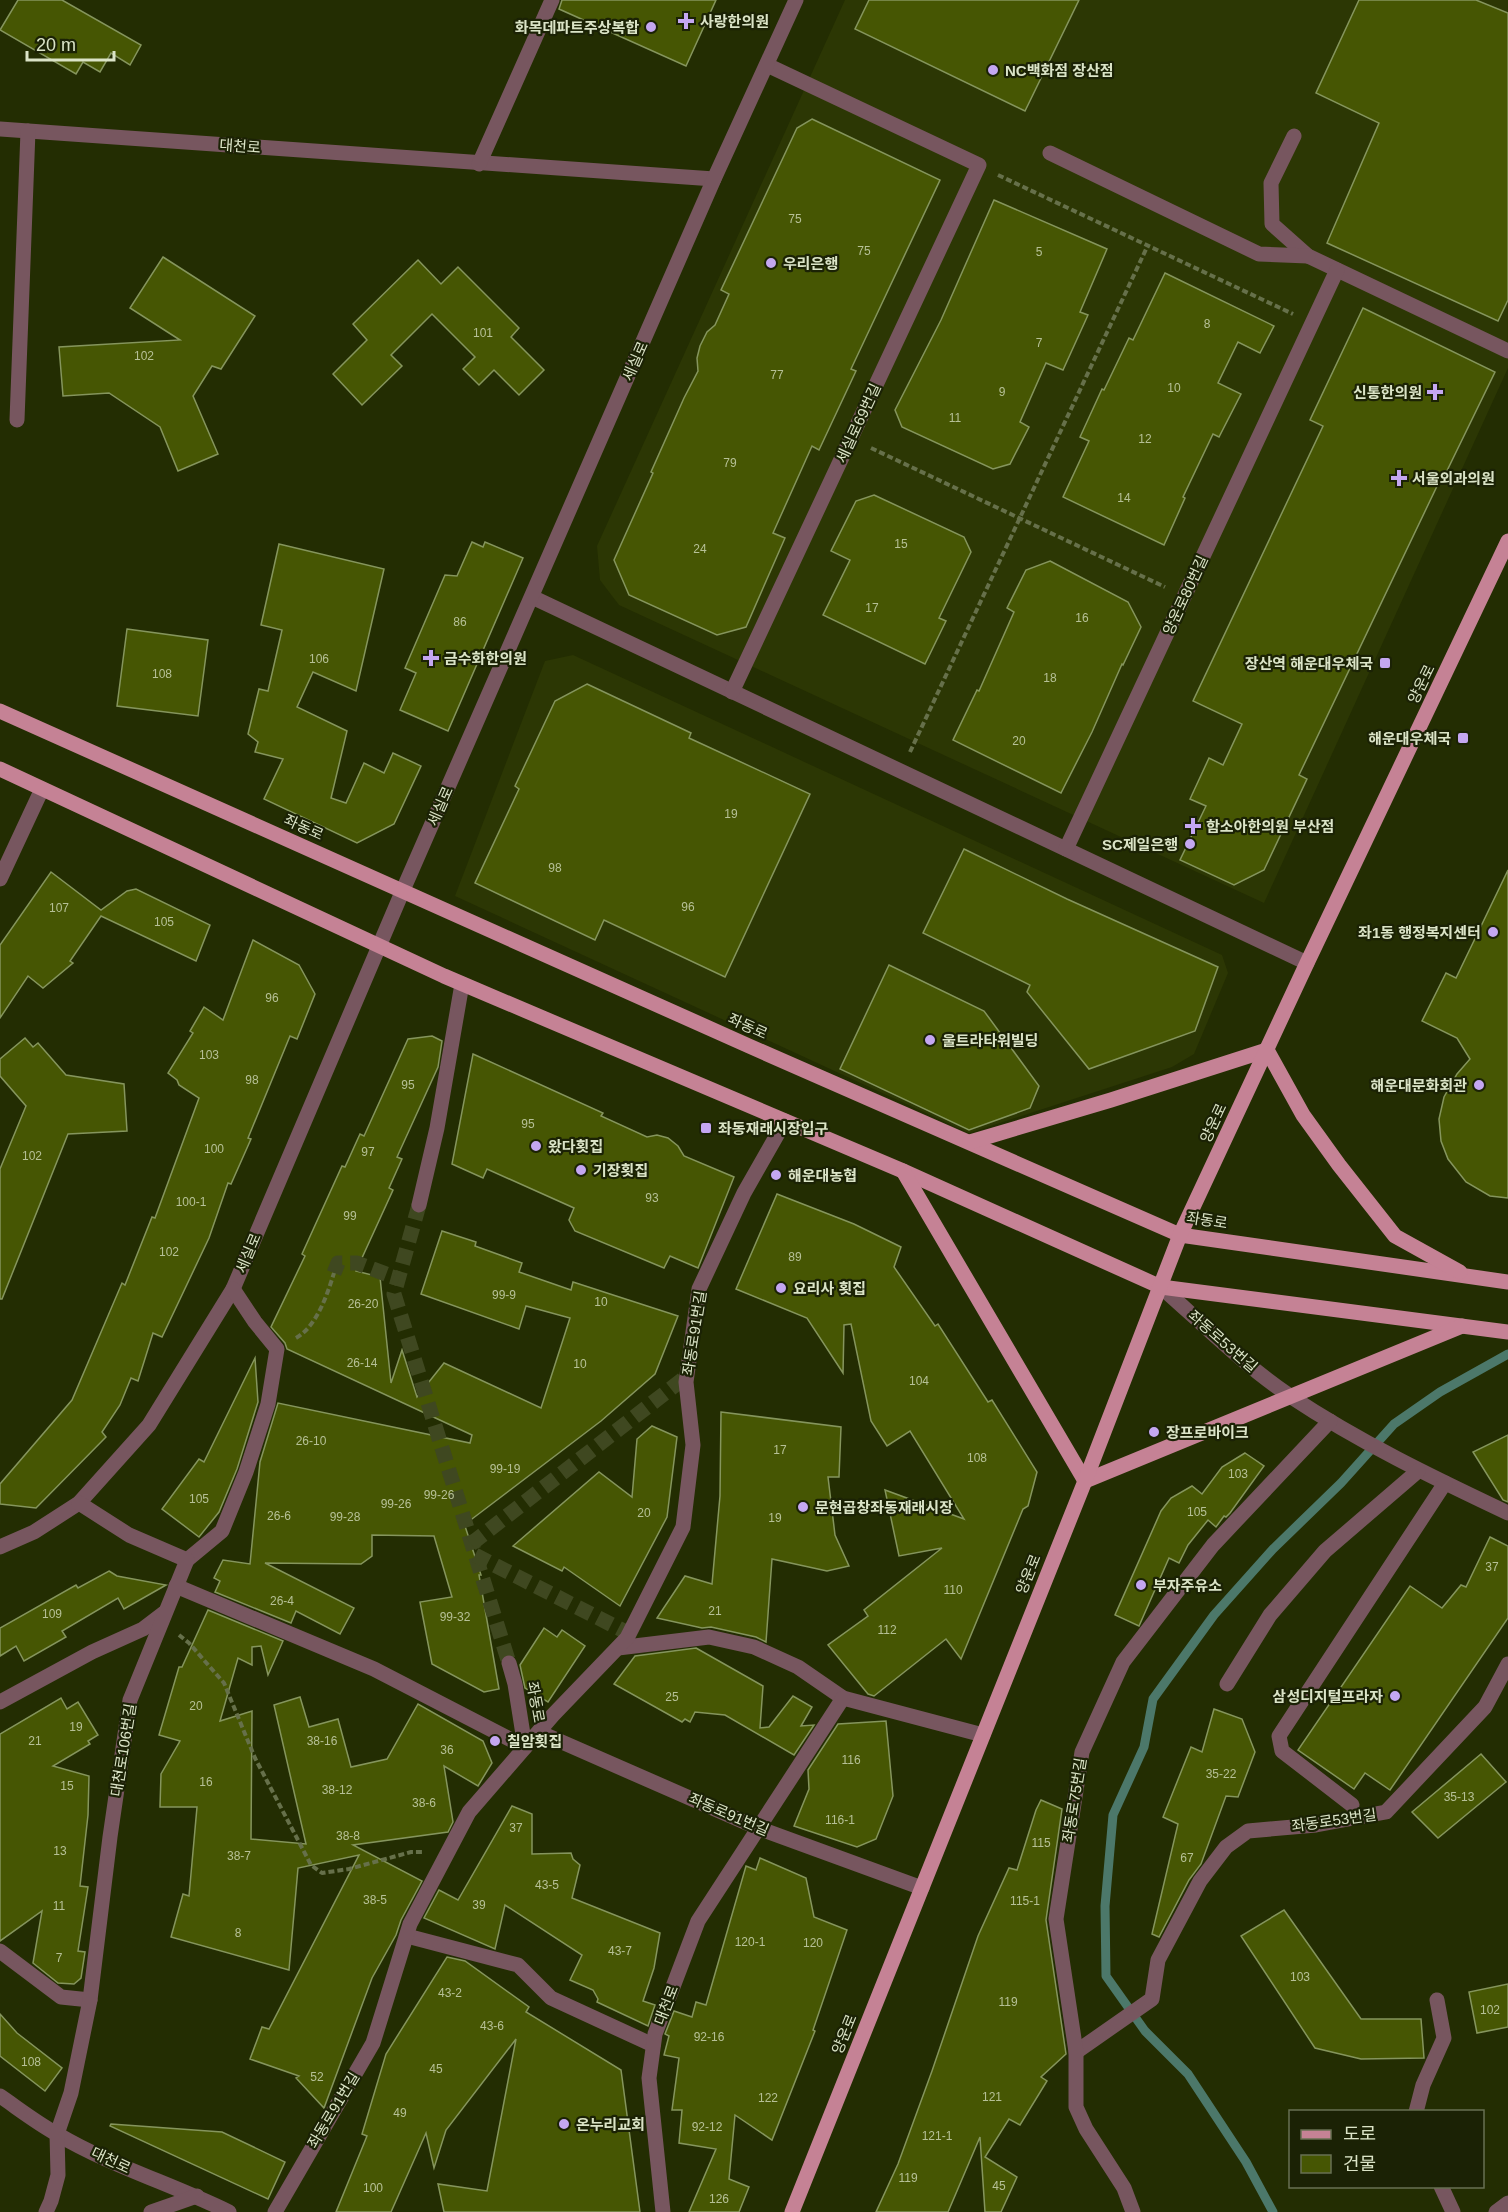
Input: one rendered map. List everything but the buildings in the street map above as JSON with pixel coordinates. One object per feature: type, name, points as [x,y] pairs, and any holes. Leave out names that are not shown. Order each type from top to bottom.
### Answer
[{"type":"main road","name":"양운로","points":[[792,2212],[1085,1481],[1180,1234],[1508,541]]},
{"type":"main road","name":"좌동로","points":[[0,711],[758,1050],[1180,1234],[1508,1282]]},
{"type":"main road","points":[[0,769],[462,984],[903,1171],[1161,1287],[1508,1332]]},
{"type":"main road","points":[[970,1142],[1267,1050],[1303,1115],[1395,1236],[1468,1277]]},
{"type":"main road","points":[[903,1171],[1085,1481],[1463,1325]]},
{"type":"street","points":[[479,164],[552,0]]},
{"type":"street","name":"세실로","points":[[0,1547],[34,1532],[79,1503],[148,1425],[233,1289],[403,890],[714,179],[796,0]]},
{"type":"street","points":[[766,65],[979,165]]},
{"type":"street","name":"대천로","points":[[0,129],[714,179]]},
{"type":"street","points":[[17,420],[28,131]]},
{"type":"street","points":[[1294,136],[1271,183],[1272,224],[1308,256],[1508,351]]},
{"type":"street","points":[[1050,153],[1259,254],[1308,256]]},
{"type":"street","name":"세실로69번길","points":[[732,692],[979,165]]},
{"type":"street","name":"양운로80번길","points":[[1066,849],[1337,270]]},
{"type":"street","points":[[532,597],[1307,963]]},
{"type":"street","points":[[0,879],[5,861],[42,789]]},
{"type":"street","points":[[419,1205],[437,1128],[462,984]]},
{"type":"street","name":"좌동로91번길","points":[[275,2212],[374,2043],[410,1924],[469,1812],[525,1747],[627,1638],[682,1527],[693,1445],[686,1382],[699,1289],[744,1193],[785,1120]]},
{"type":"street","name":"좌동로53번길","points":[[1161,1287],[1245,1361],[1289,1396],[1418,1471],[1508,1513]]},
{"type":"street","points":[[79,1503],[129,1535],[186,1560],[222,1531],[246,1472],[268,1404],[277,1349],[233,1289]]},
{"type":"street","name":"좌동로75번길","points":[[1133,2212],[1124,2188],[1086,2129],[1076,2107],[1076,2052],[1056,1919],[1082,1752],[1123,1662],[1213,1545],[1330,1421]]},
{"type":"street","points":[[1227,1684],[1270,1615],[1325,1551],[1418,1471]]},
{"type":"street","points":[[1352,1805],[1282,1750],[1279,1736],[1445,1483]]},
{"type":"street","name":"대천로106번길","points":[[57,2134],[71,2093],[90,2000],[130,1700],[186,1560]]},
{"type":"street","points":[[176,1586],[374,1669],[525,1747]]},
{"type":"street","points":[[0,1702],[92,1652],[164,1617]]},
{"type":"street","points":[[618,1648],[709,1637],[754,1647],[798,1667],[843,1698],[983,1735]]},
{"type":"street","name":"좌동로","points":[[508,1663],[515,1684],[525,1747]]},
{"type":"street","name":"좌동로53번길","points":[[1076,2052],[1152,1999],[1158,1960],[1200,1881],[1226,1847],[1248,1831],[1316,1825],[1386,1812],[1485,1707],[1508,1664]]},
{"type":"street","points":[[761,1824],[843,1698]]},
{"type":"street","name":"좌동로91번길","points":[[539,1732],[922,1888]]},
{"type":"street","name":"대천로","points":[[663,2212],[649,2078],[655,2034],[698,1921],[761,1824]]},
{"type":"street","points":[[407,1936],[518,1965],[551,1998],[653,2045]]},
{"type":"street","points":[[0,1951],[61,1997],[90,2000]]},
{"type":"street","points":[[1417,2110],[1423,2085],[1444,2038],[1437,2000]]},
{"type":"street","name":"대천로","points":[[0,2096],[57,2134],[114,2163],[197,2196],[229,2212]]},
{"type":"street","points":[[46,2212],[58,2175],[57,2134]]},
{"type":"street","points":[[1441,2188],[1453,2212]]},
{"type":"street","points":[[151,2212],[197,2196]]},
{"type":"street","points":[[1496,2212],[1508,2203]]},
{"type":"path","points":[[979,165],[1312,323]]},
{"type":"path","points":[[901,771],[1148,245]]},
{"type":"path","points":[[851,438],[1185,596]]},
{"type":"path","points":[[277,1349],[305,1333],[327,1296],[334,1273]]},
{"type":"path","points":[[164,1617],[224,1683],[255,1758],[311,1865],[322,1873],[349,1869],[411,1852],[448,1852]]},
{"type":"shaded area","points":[[845,0],[1508,0],[1508,368],[1264,903],[619,605],[600,580],[597,546]]},
{"type":"shaded area","points":[[573,655],[1222,955],[1228,973],[1194,1054],[1172,1067],[969,1133],[455,896],[545,661]]},
{"type":"waterway","points":[[1273,2212],[1246,2162],[1188,2074],[1145,2031],[1106,1976],[1105,1906],[1113,1815],[1144,1747],[1153,1699],[1214,1615],[1273,1549],[1341,1483],[1394,1424],[1440,1392],[1508,1354]]},
{"type":"tunnel","points":[[419,1205],[394,1294],[509,1663]]},
{"type":"tunnel","points":[[334,1273],[338,1263],[357,1263],[399,1279]]},
{"type":"tunnel","points":[[471,1544],[687,1376]]},
{"type":"tunnel","points":[[475,1555],[630,1634]]},
{"type":"place","name":"사랑한의원","points":[[686,21]]},
{"type":"place","name":"화목데파트주상복합","points":[[651,27]]},
{"type":"place","name":"NC백화점 장산점","points":[[993,70]]},
{"type":"place","name":"우리은행","points":[[771,263]]},
{"type":"place","name":"신통한의원","points":[[1435,392]]},
{"type":"place","name":"서울외과의원","points":[[1399,478]]},
{"type":"place","name":"금수화한의원","points":[[431,658]]},
{"type":"place","name":"장산역 해운대우체국","points":[[1385,663]]},
{"type":"place","name":"해운대우체국","points":[[1463,738]]},
{"type":"place","name":"함소아한의원 부산점","points":[[1193,826]]},
{"type":"place","name":"SC제일은행","points":[[1190,844]]},
{"type":"place","name":"좌1동 행정복지센터","points":[[1493,932]]},
{"type":"place","name":"울트라타워빌딩","points":[[930,1040]]},
{"type":"place","name":"해운대문화회관","points":[[1479,1085]]},
{"type":"place","name":"좌동재래시장입구","points":[[706,1128]]},
{"type":"place","name":"왔다횟집","points":[[536,1146]]},
{"type":"place","name":"기장횟집","points":[[581,1170]]},
{"type":"place","name":"해운대농협","points":[[776,1175]]},
{"type":"place","name":"요리사 횟집","points":[[781,1288]]},
{"type":"place","name":"장프로바이크","points":[[1154,1432]]},
{"type":"place","name":"문현곱창좌동재래시장","points":[[803,1507]]},
{"type":"place","name":"부자주유소","points":[[1141,1585]]},
{"type":"place","name":"삼성디지털프라자","points":[[1395,1696]]},
{"type":"place","name":"칠암횟집","points":[[495,1741]]},
{"type":"place","name":"온누리교회","points":[[564,2124]]}]
